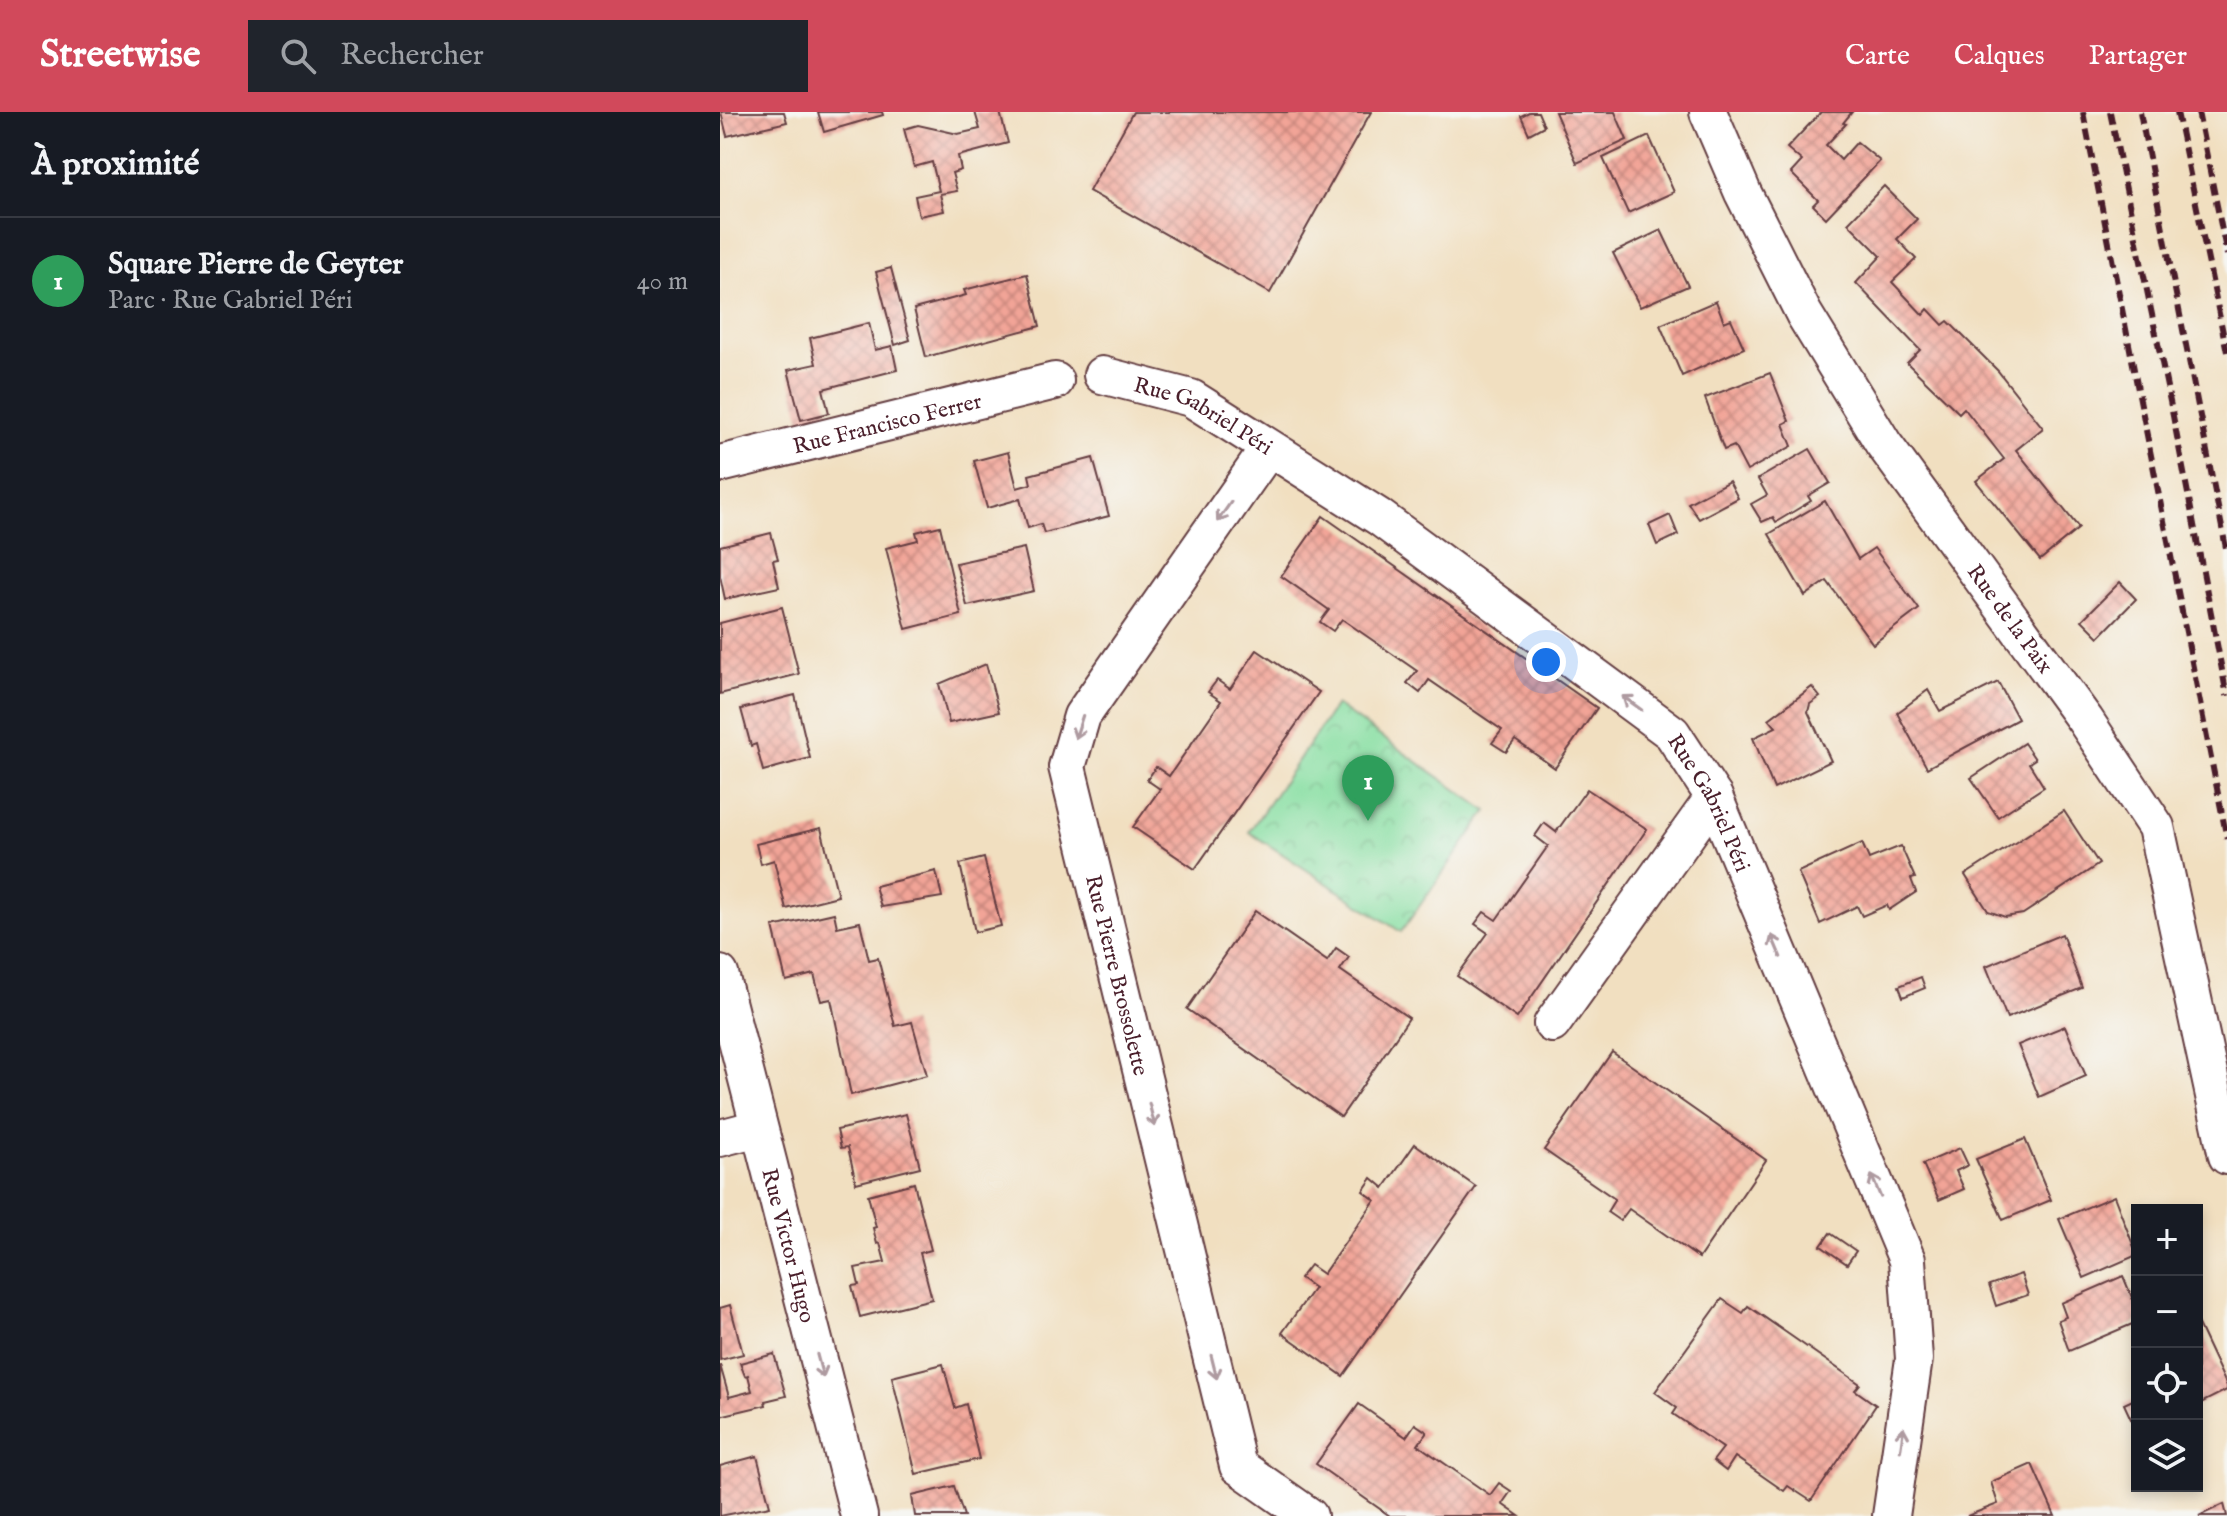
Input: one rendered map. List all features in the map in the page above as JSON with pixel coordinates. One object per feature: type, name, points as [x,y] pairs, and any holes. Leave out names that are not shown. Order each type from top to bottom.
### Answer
[{"type":"street","name":"Rue de la Paix","points":[[1708,112],[1743,193],[1804,314],[1883,443],[2085,720],[2156,827],[2227,1156]]},
{"type":"street","name":"Rue Gabriel Péri","points":[[1102,375],[1191,398],[1379,517],[1672,733],[1714,797],[1907,1260],[1914,1359],[1891,1516]]},
{"type":"street","name":"Rue Francisco Ferrer","points":[[720,464],[1055,381]]},
{"type":"street","name":"Rue Pierre Brossolette","points":[[1269,448],[1082,716],[1067,767],[1238,1466],[1309,1516]]},
{"type":"street","points":[[1552,1024],[1714,797]]},
{"type":"street","name":"Rue Victor Hugo","points":[[720,974],[859,1516]]},
{"type":"street","points":[[720,1138],[758,1128]]},
{"type":"green space","points":[[1336,705],[1487,811],[1401,932],[1249,832]]},
{"type":"building","points":[[721,112],[784,112],[787,122],[727,136]]},
{"type":"building","points":[[818,112],[882,112],[883,115],[824,132]]},
{"type":"building","points":[[975,112],[1000,112],[1008,143],[958,156],[961,170],[952,173],[957,191],[940,194],[944,211],[919,216],[915,196],[939,191],[932,162],[914,167],[904,129],[918,125],[958,134],[980,129]]},
{"type":"building","points":[[1133,112],[1371,112],[1270,293],[1089,191]]},
{"type":"building","points":[[1538,112],[1544,126],[1529,134],[1521,116]]},
{"type":"building","points":[[1555,112],[1615,112],[1627,140],[1577,163]]},
{"type":"building","points":[[1821,112],[1852,112],[1843,123],[1846,124],[1826,145],[1841,160],[1857,142],[1880,161],[1826,218],[1813,205],[1818,200],[1791,173],[1802,161],[1787,148]]},
{"type":"building","points":[[1649,136],[1674,192],[1628,213],[1603,158]]},
{"type":"building","points":[[1884,186],[1917,219],[1897,239],[1916,259],[1892,282],[1923,315],[1928,309],[1943,325],[1948,321],[1998,371],[2043,428],[2016,450],[2079,528],[2040,560],[1976,481],[2004,459],[1964,408],[1959,413],[1907,363],[1920,350],[1856,283],[1881,256],[1848,223]]},
{"type":"building","points":[[1661,230],[1688,286],[1640,307],[1613,253]]},
{"type":"building","points":[[891,268],[910,340],[895,345],[876,272]]},
{"type":"building","points":[[1027,274],[1040,326],[926,357],[914,309],[966,295],[964,290]]},
{"type":"building","points":[[1716,301],[1724,322],[1731,319],[1744,348],[1682,376],[1660,325]]},
{"type":"building","points":[[869,323],[875,350],[892,346],[897,370],[823,389],[829,413],[801,420],[788,370],[816,364],[810,338]]},
{"type":"building","points":[[1770,373],[1789,421],[1783,424],[1792,446],[1747,471],[1734,446],[1724,450],[1705,398]]},
{"type":"building","points":[[1810,449],[1830,483],[1808,496],[1811,501],[1776,522],[1773,517],[1762,522],[1751,504],[1767,495],[1758,479]]},
{"type":"building","points":[[1008,452],[1017,488],[1031,484],[1029,475],[1093,458],[1109,516],[1044,533],[1041,524],[1028,528],[1020,499],[987,508],[974,461]]},
{"type":"building","points":[[1729,481],[1738,498],[1699,519],[1688,503]]},
{"type":"building","points":[[1825,501],[1858,559],[1874,548],[1919,609],[1873,644],[1827,581],[1805,596],[1769,534]]},
{"type":"building","points":[[1670,515],[1678,535],[1657,545],[1649,525]]},
{"type":"building","points":[[1323,516],[1597,708],[1555,768],[1515,740],[1506,752],[1492,743],[1502,730],[1429,680],[1420,693],[1407,683],[1417,671],[1342,619],[1333,631],[1320,622],[1329,610],[1281,576]]},
{"type":"building","points":[[940,526],[961,615],[906,629],[886,548],[918,540],[916,532]]},
{"type":"building","points":[[771,533],[778,559],[773,560],[779,587],[725,599],[720,576],[720,546]]},
{"type":"building","points":[[1024,548],[1034,591],[967,606],[956,563]]},
{"type":"building","points":[[2120,582],[2136,599],[2099,637],[2082,620]]},
{"type":"building","points":[[782,607],[799,674],[720,694],[720,623]]},
{"type":"building","points":[[1257,650],[1319,692],[1195,869],[1133,827],[1160,789],[1147,780],[1156,767],[1169,776],[1221,701],[1208,692],[1217,680],[1230,689]]},
{"type":"building","points":[[986,664],[999,712],[949,723],[939,684]]},
{"type":"building","points":[[1998,682],[2018,719],[1927,768],[1897,713],[1928,690],[1940,711]]},
{"type":"building","points":[[1812,687],[1820,697],[1810,704],[1808,712],[1831,761],[1774,789],[1753,738],[1776,727],[1769,719]]},
{"type":"building","points":[[795,695],[810,758],[763,771],[756,744],[751,746],[741,709]]},
{"type":"building","points":[[2024,743],[2035,759],[2029,763],[2044,787],[1998,817],[1971,778]]},
{"type":"building","points":[[1587,789],[1647,829],[1517,1018],[1457,976],[1488,933],[1475,924],[1484,912],[1496,920],[1548,846],[1535,836],[1544,823],[1556,832]]},
{"type":"building","points":[[2064,811],[2099,864],[2023,914],[2005,917],[1988,911],[1965,875]]},
{"type":"building","points":[[821,828],[838,896],[786,909],[774,860],[761,864],[756,844]]},
{"type":"building","points":[[1862,843],[1869,859],[1901,846],[1915,878],[1911,879],[1916,892],[1889,910],[1887,905],[1862,916],[1857,906],[1820,924],[1798,872]]},
{"type":"building","points":[[984,858],[1001,926],[975,932],[960,864]]},
{"type":"building","points":[[936,871],[942,897],[881,907],[875,886]]},
{"type":"building","points":[[1255,911],[1327,961],[1336,948],[1349,957],[1340,970],[1409,1018],[1341,1117],[1187,1009]]},
{"type":"building","points":[[834,913],[837,927],[860,922],[869,960],[878,958],[895,1026],[912,1022],[927,1075],[851,1095],[831,999],[821,1001],[814,974],[786,981],[773,927]]},
{"type":"building","points":[[2062,934],[2082,988],[2007,1018],[1986,966]]},
{"type":"building","points":[[1921,977],[1925,988],[1903,997],[1899,986]]},
{"type":"building","points":[[2065,1026],[2086,1076],[2039,1097],[2018,1045]]},
{"type":"building","points":[[1612,1052],[1766,1160],[1699,1258],[1629,1209],[1620,1221],[1607,1212],[1615,1199],[1544,1150]]},
{"type":"building","points":[[906,1114],[920,1167],[856,1183],[848,1147],[841,1148],[837,1130]]},
{"type":"building","points":[[2025,1139],[2051,1200],[2003,1220],[1976,1159]]},
{"type":"building","points":[[1415,1144],[1476,1187],[1343,1376],[1282,1333],[1314,1288],[1300,1278],[1310,1265],[1323,1274],[1375,1200],[1363,1191],[1372,1178],[1384,1188]]},
{"type":"building","points":[[1960,1148],[1968,1165],[1956,1171],[1964,1189],[1939,1200],[1923,1164]]},
{"type":"building","points":[[914,1183],[931,1250],[920,1253],[932,1299],[860,1317],[852,1286],[859,1285],[855,1268],[885,1262],[880,1243],[877,1244],[868,1195]]},
{"type":"building","points":[[2114,1196],[2131,1240],[2131,1258],[2084,1278],[2059,1219]]},
{"type":"building","points":[[1830,1233],[1856,1251],[1847,1264],[1821,1246]]},
{"type":"building","points":[[2021,1274],[2028,1295],[1996,1306],[1989,1285]]},
{"type":"building","points":[[2123,1276],[2131,1295],[2131,1325],[2069,1351],[2058,1320],[2066,1317],[2061,1303]]},
{"type":"building","points":[[1722,1299],[1743,1313],[1748,1306],[1860,1384],[1855,1390],[1876,1405],[1811,1501],[1788,1486],[1784,1491],[1735,1457],[1726,1471],[1713,1461],[1723,1448],[1673,1414],[1677,1408],[1655,1392]]},
{"type":"building","points":[[730,1305],[743,1354],[720,1360],[720,1308]]},
{"type":"building","points":[[2203,1335],[2227,1386],[2227,1390],[2203,1402]]},
{"type":"building","points":[[774,1354],[786,1396],[765,1401],[766,1405],[720,1416],[720,1365],[729,1397],[752,1391],[748,1375],[745,1376],[740,1363]]},
{"type":"building","points":[[943,1364],[955,1408],[966,1404],[979,1459],[916,1474],[892,1377]]},
{"type":"building","points":[[2131,1401],[2131,1419],[2124,1404]]},
{"type":"building","points":[[1359,1404],[1406,1437],[1415,1424],[1427,1432],[1418,1445],[1490,1495],[1499,1483],[1511,1491],[1502,1504],[1519,1516],[1390,1516],[1316,1464]]},
{"type":"building","points":[[757,1456],[770,1506],[720,1516],[720,1466]]},
{"type":"building","points":[[2032,1464],[2055,1516],[1967,1516],[1998,1504],[1991,1482]]},
{"type":"building","points":[[954,1486],[964,1516],[915,1516],[912,1496]]},
{"type":"building","points":[[2224,1504],[2227,1516],[2199,1516]]},
{"type":"railway","points":[[2083,112],[2227,839]]},
{"type":"railway","points":[[2110,112],[2227,696]]},
{"type":"railway","points":[[2140,112],[2227,553]]},
{"type":"railway","points":[[2177,112],[2227,352]]},
{"type":"railway","points":[[2198,112],[2227,255]]},
{"type":"place","name":"Square Pierre de Geyter","points":[[1368,821]]}]
